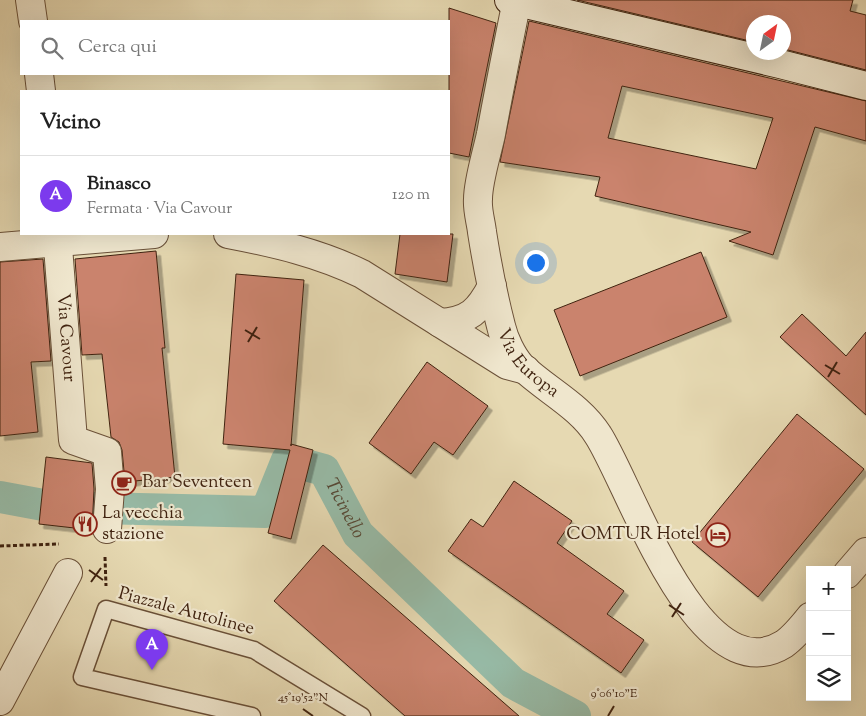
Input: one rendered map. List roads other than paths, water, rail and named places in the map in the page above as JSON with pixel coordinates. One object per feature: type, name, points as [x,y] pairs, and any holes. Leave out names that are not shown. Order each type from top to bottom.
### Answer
[{"type":"street","points":[[30,0],[33,20]]},
{"type":"street","points":[[514,1],[561,6],[866,86]]},
{"type":"street","name":"Via Europa","points":[[514,1],[477,200],[501,328],[509,346],[520,365],[573,408],[598,434],[673,582],[691,609],[713,632],[729,645],[753,653],[782,645],[806,621]]},
{"type":"street","points":[[39,75],[41,90]]},
{"type":"street","points":[[0,247],[57,238],[130,235]]},
{"type":"street","points":[[234,235],[269,241],[306,251],[339,263],[362,274],[507,365],[527,371]]},
{"type":"street","name":"Via Cavour","points":[[57,238],[73,440],[107,452],[110,489],[106,540]]},
{"type":"street","points":[[440,322],[464,319],[474,313],[484,303],[492,286]]},
{"type":"street","points":[[851,569],[866,552]]},
{"type":"street","points":[[0,701],[68,573]]},
{"type":"lane","name":"Piazzale Autolinee","points":[[252,716],[82,677],[106,609],[254,650],[362,716]]},
{"type":"waterway","name":"Ticinello","points":[[0,497],[54,507],[266,512],[287,460],[324,470],[358,534],[513,683],[575,716]]},
{"type":"place","name":"Bar Seventeen","points":[[124,483]]},
{"type":"place","name":"La vecchia stazione","points":[[85,524]]},
{"type":"place","name":"COMTUR Hotel","points":[[718,535]]},
{"type":"place","name":"Binasco","points":[[152,670]]}]
